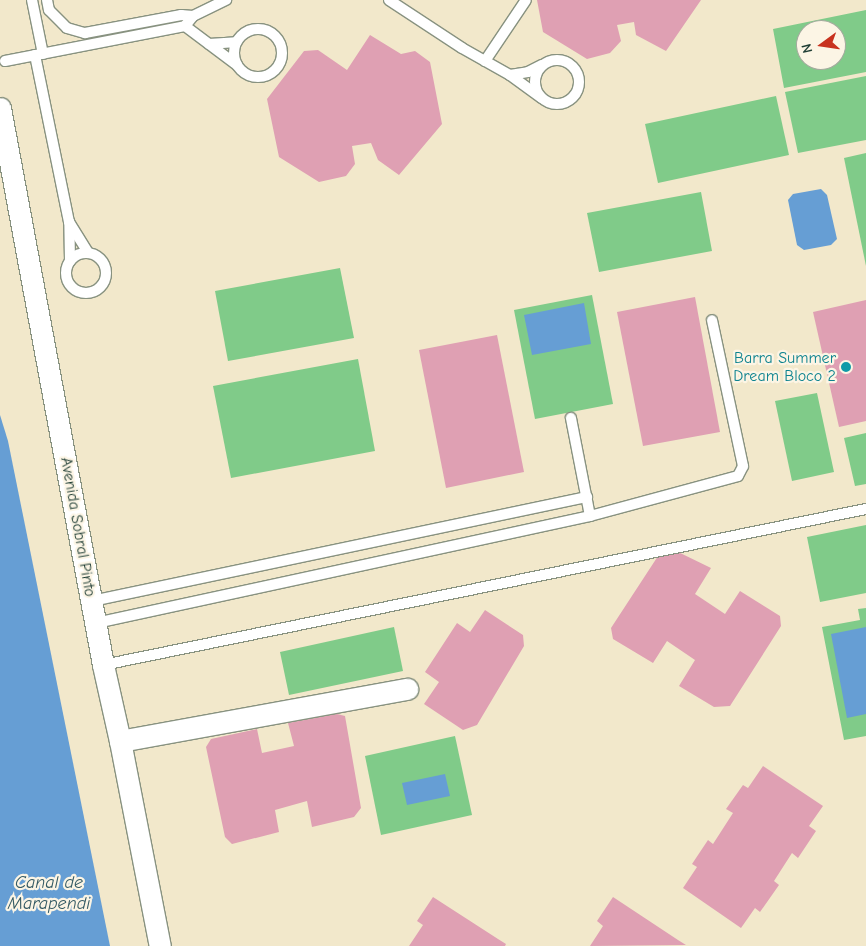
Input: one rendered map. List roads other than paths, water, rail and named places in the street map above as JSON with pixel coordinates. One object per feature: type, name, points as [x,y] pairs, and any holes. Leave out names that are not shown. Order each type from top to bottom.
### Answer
[{"type":"street","name":"Avenida Sobral Pinto","points":[[0,108],[103,665],[120,741],[160,946]]},
{"type":"street","points":[[120,741],[407,689]]},
{"type":"lane","points":[[32,0],[39,55],[69,222],[70,261],[66,274],[71,287],[82,293],[95,291],[105,282],[106,269],[100,258],[88,253],[75,256],[70,261]]},
{"type":"lane","points":[[47,0],[49,10],[67,28],[85,33],[181,15],[193,16]]},
{"type":"lane","points":[[5,61],[185,26],[193,16],[226,0]]},
{"type":"lane","points":[[389,0],[510,75],[542,98],[556,104],[570,100],[575,95],[580,81],[575,67],[569,62],[555,60],[528,72],[510,75]]},
{"type":"lane","points":[[485,61],[526,0]]},
{"type":"lane","points":[[185,26],[248,75],[265,76],[278,66],[282,50],[275,36],[261,29],[247,32],[236,42],[209,44]]},
{"type":"lane","points":[[236,42],[234,57],[237,65]]},
{"type":"lane","points":[[542,65],[538,71],[535,85],[542,98]]},
{"type":"lane","points":[[69,222],[88,253]]},
{"type":"lane","points":[[96,622],[590,516],[738,476],[743,466],[712,320]]},
{"type":"lane","points":[[571,418],[590,516]]},
{"type":"lane","points":[[92,601],[586,497]]},
{"type":"lane","points":[[103,665],[866,509]]},
{"type":"water","points":[[821,189],[827,195],[837,239],[831,245],[804,250],[797,245],[788,200],[793,194]]},
{"type":"water","points":[[584,303],[591,344],[532,355],[524,315]]},
{"type":"water","name":"Canal de Marapendi","points":[[0,415],[8,441],[110,946],[0,946]]},
{"type":"water","points":[[866,627],[866,714],[847,718],[831,634]]},
{"type":"water","points":[[445,774],[450,796],[407,805],[402,783]]},
{"type":"place","name":"Barra Summer Dream Bloco 2","points":[[846,367]]}]
